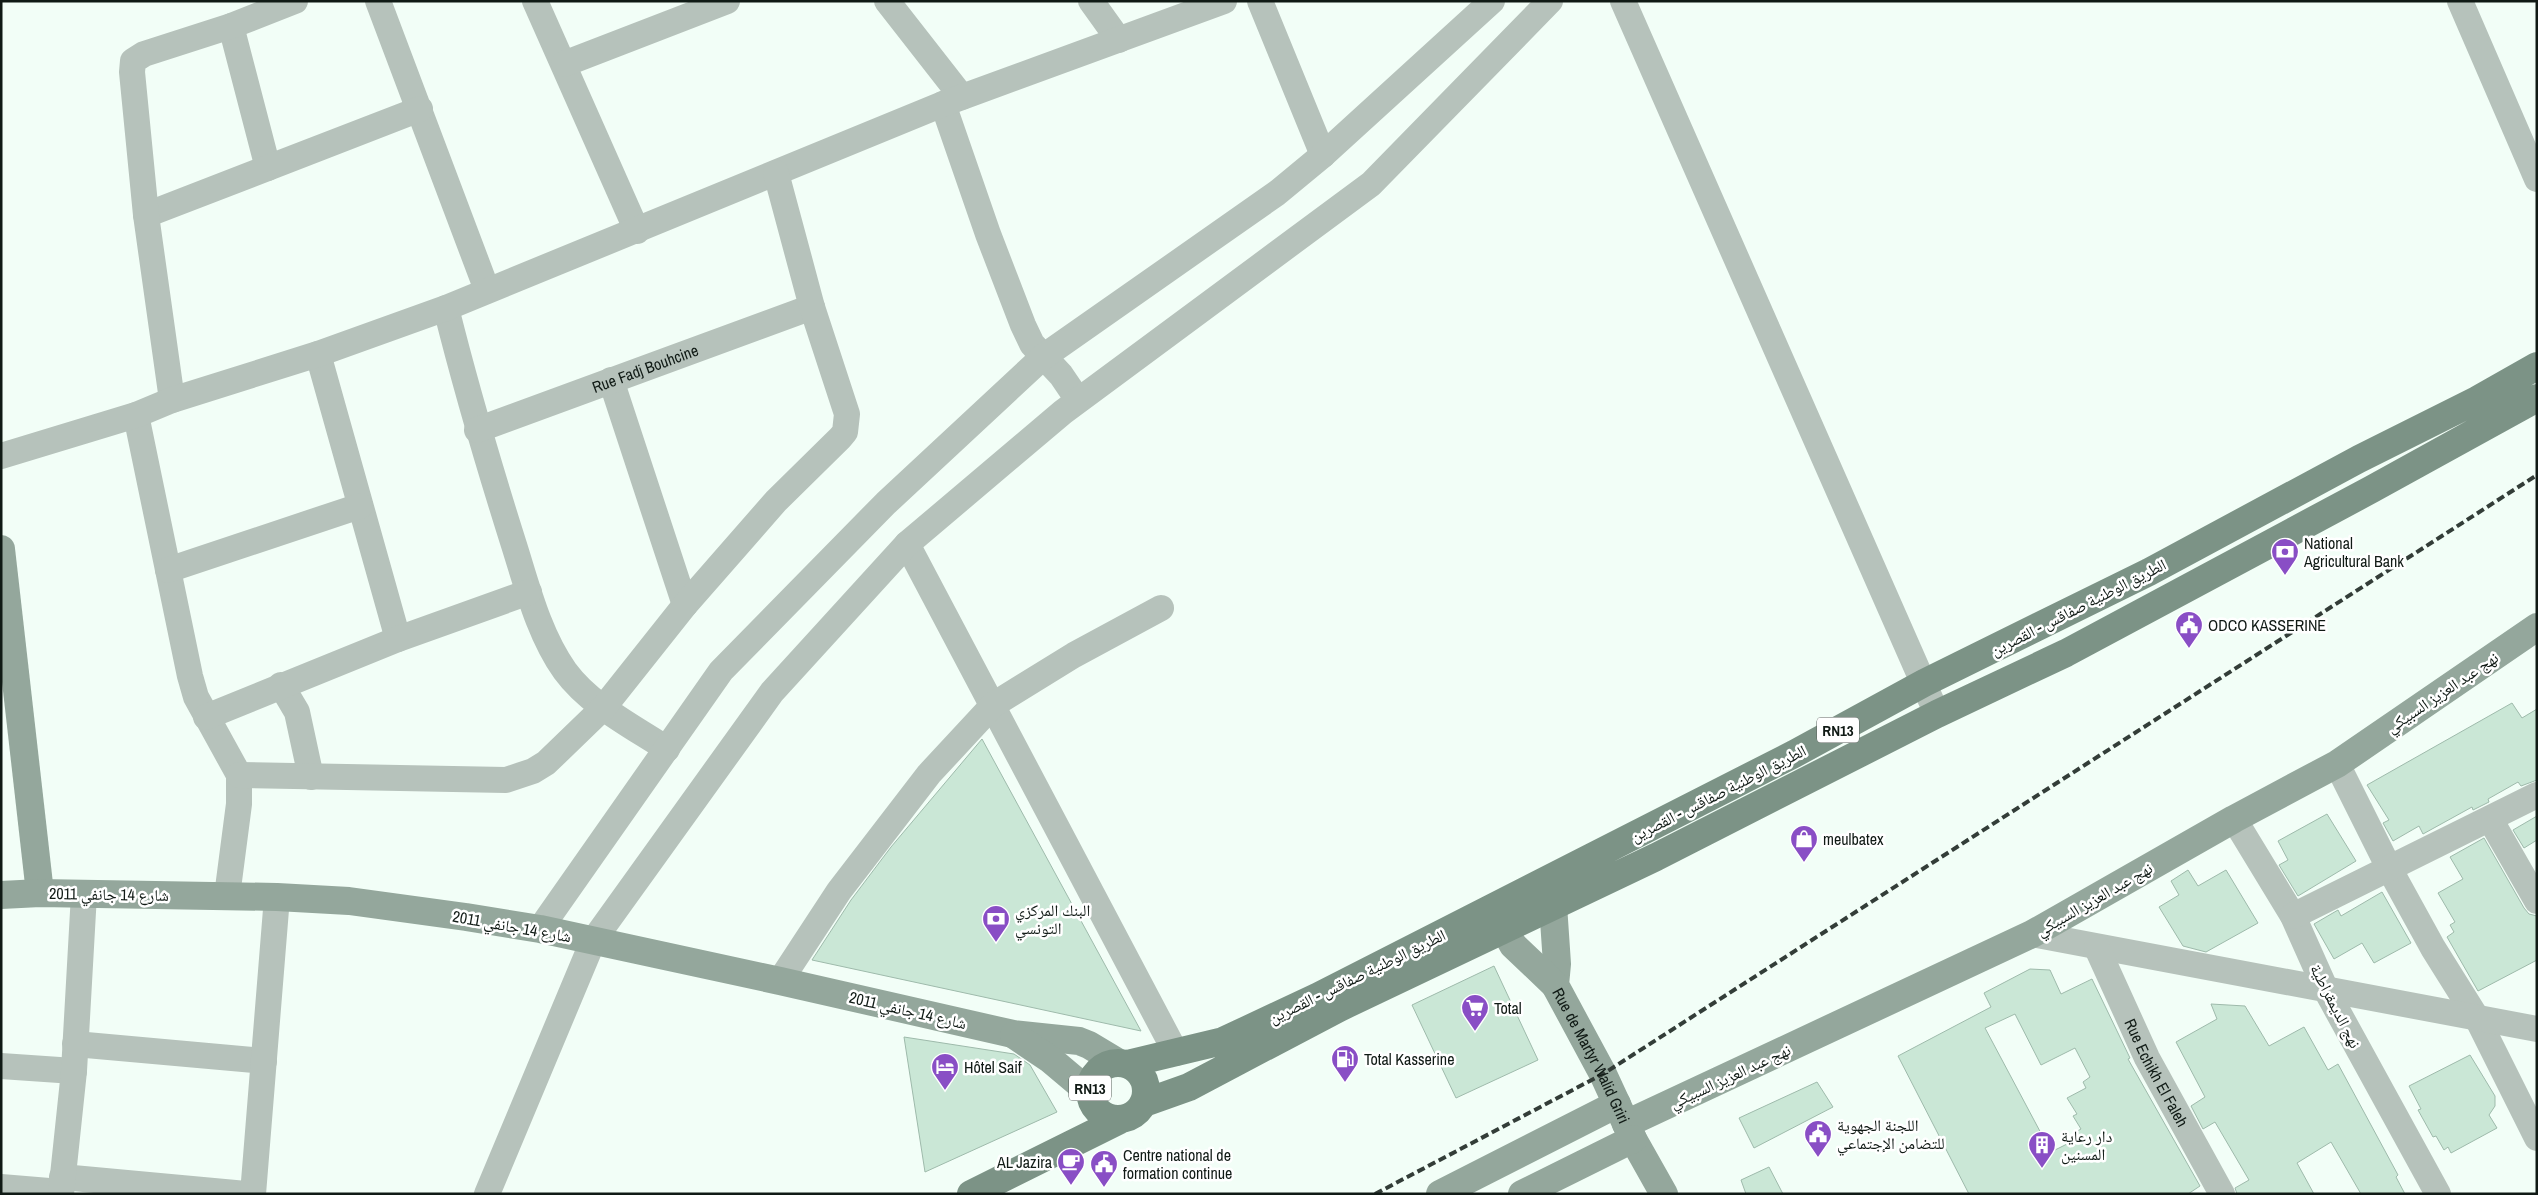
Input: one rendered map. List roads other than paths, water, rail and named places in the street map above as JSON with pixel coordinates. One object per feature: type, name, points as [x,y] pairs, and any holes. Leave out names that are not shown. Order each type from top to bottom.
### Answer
[{"type":"main road","name":"الطريق الوطنية صفاقس - القصرين","points":[[1144,1103],[1189,1087],[1339,1008],[1497,919],[1547,894],[1785,758],[1924,684],[2039,628],[2210,539],[2359,459],[2478,400],[2537,366]]},
{"type":"main road","name":"الطريق الوطنية صفاقس - القصرين","points":[[1547,894],[1765,803],[1937,714],[2066,653],[2537,398]]},
{"type":"main road","points":[[2478,400],[2492,423]]},
{"type":"main road","points":[[2359,459],[2372,489]]},
{"type":"main road","points":[[2210,539],[2223,568]]},
{"type":"main road","name":"الطريق الوطنية صفاقس - القصرين","points":[[1123,1063],[1176,1053],[1223,1041],[1318,997],[1497,919]]},
{"type":"main road","name":"RN13","points":[[971,1194],[1138,1110],[1144,1103],[1146,1084],[1136,1068],[1123,1063],[1109,1064],[1101,1068],[1094,1075],[1090,1097],[1078,1126],[1046,1156]]},
{"type":"main road","name":"RN13","points":[[1090,1097],[1103,1115],[1122,1119]]},
{"type":"street","points":[[172,400],[146,215],[133,62],[144,54],[231,26],[295,1]]},
{"type":"street","points":[[378,1],[487,290]]},
{"type":"street","points":[[535,1],[637,231]]},
{"type":"street","points":[[564,64],[727,1]]},
{"type":"street","points":[[887,1],[952,101],[988,234],[1032,344],[1061,376],[1078,400]]},
{"type":"street","points":[[1092,1],[1119,40]]},
{"type":"street","points":[[1,456],[318,354],[446,308],[952,101],[1224,1]]},
{"type":"street","points":[[1260,1],[1323,155]]},
{"type":"street","points":[[540,930],[721,671],[886,503],[1043,357],[1277,193],[1323,155],[1492,1]]},
{"type":"street","points":[[487,1194],[593,941],[772,692],[907,544],[1078,400],[1371,184],[1550,1]]},
{"type":"street","points":[[1624,1],[1937,714]]},
{"type":"street","points":[[2460,1],[2537,179]]},
{"type":"street","points":[[231,26],[268,168]]},
{"type":"street","points":[[146,215],[420,109]]},
{"type":"street","points":[[239,775],[492,780],[520,777],[546,763],[604,707],[685,605],[776,501],[844,432],[847,414],[812,307],[776,173]]},
{"type":"street","name":"Rue Fadj Bouhcine","points":[[477,430],[812,307]]},
{"type":"street","points":[[446,308],[477,430],[529,592],[550,644],[565,671],[604,707],[667,749]]},
{"type":"street","points":[[318,354],[398,639]]},
{"type":"street","points":[[612,380],[685,605]]},
{"type":"street","points":[[136,414],[190,676],[196,697],[239,775],[239,804],[227,896]]},
{"type":"street","points":[[168,570],[360,506]]},
{"type":"street","points":[[907,544],[1176,1053]]},
{"type":"street","points":[[1,550],[40,893]]},
{"type":"street","points":[[206,717],[398,639],[529,592]]},
{"type":"street","points":[[780,980],[839,891],[929,774],[993,705],[1074,655],[1161,608]]},
{"type":"street","name":"نهج عبد العزيز السبيكي","points":[[1440,1194],[1625,1122],[2032,934],[2234,819],[2337,764],[2537,627]]},
{"type":"street","points":[[281,685],[297,712],[311,777]]},
{"type":"street","points":[[2337,764],[2389,868],[2433,948],[2478,1020],[2537,1138]]},
{"type":"street","points":[[2293,916],[2537,795]]},
{"type":"street","name":"نهج الديمقراطية","points":[[2234,819],[2293,916],[2326,990],[2438,1194]]},
{"type":"street","points":[[2490,819],[2537,901]]},
{"type":"street","name":"شارع 14 جانفي 2011","points":[[1,895],[40,893],[277,897],[349,901],[466,917],[540,930],[780,980],[1012,1034],[1079,1041],[1089,1044],[1123,1063]]},
{"type":"street","points":[[61,1188],[74,1071],[84,894]]},
{"type":"street","name":"Rue de Martyr Walid Griri","points":[[1547,894],[1557,964],[1555,985],[1664,1194]]},
{"type":"street","points":[[253,1194],[277,897]]},
{"type":"street","points":[[1497,919],[1529,962],[1555,985]]},
{"type":"street","points":[[2032,934],[2478,1020],[2537,1029]]},
{"type":"street","name":"Rue Echikh El Faleh","points":[[2097,948],[2147,1058],[2222,1194]]},
{"type":"street","name":"شارع 14 جانفي 2011","points":[[1012,1034],[1051,1060],[1090,1097]]},
{"type":"street","points":[[75,1044],[264,1061]]},
{"type":"street","points":[[1,1066],[74,1071]]},
{"type":"street","name":"نهج عبد العزيز السبيكي","points":[[1522,1194],[1625,1122]]},
{"type":"street","points":[[1,1188],[246,1194]]},
{"type":"railway","points":[[1375,1194],[1603,1074],[2537,475]]},
{"type":"place","name":"National Agricultural Bank","points":[[2285,576]]},
{"type":"place","name":"ODCO KASSERINE","points":[[2189,649]]},
{"type":"place","name":"meulbatex","points":[[1804,863]]},
{"type":"place","name":"البنك المركزي التونسي","points":[[996,943]]},
{"type":"place","name":"Total","points":[[1475,1032]]},
{"type":"place","name":"Total Kasserine","points":[[1345,1083]]},
{"type":"place","name":"Hôtel Saif","points":[[945,1091]]},
{"type":"place","name":"اللجنة الجهوية للتضامن الإجتماعي","points":[[1818,1158]]},
{"type":"place","name":"دار رعاية المسنين","points":[[2042,1169]]},
{"type":"place","name":"AL Jazira","points":[[1071,1186]]},
{"type":"place","name":"Centre national de formation continue","points":[[1104,1188]]}]
